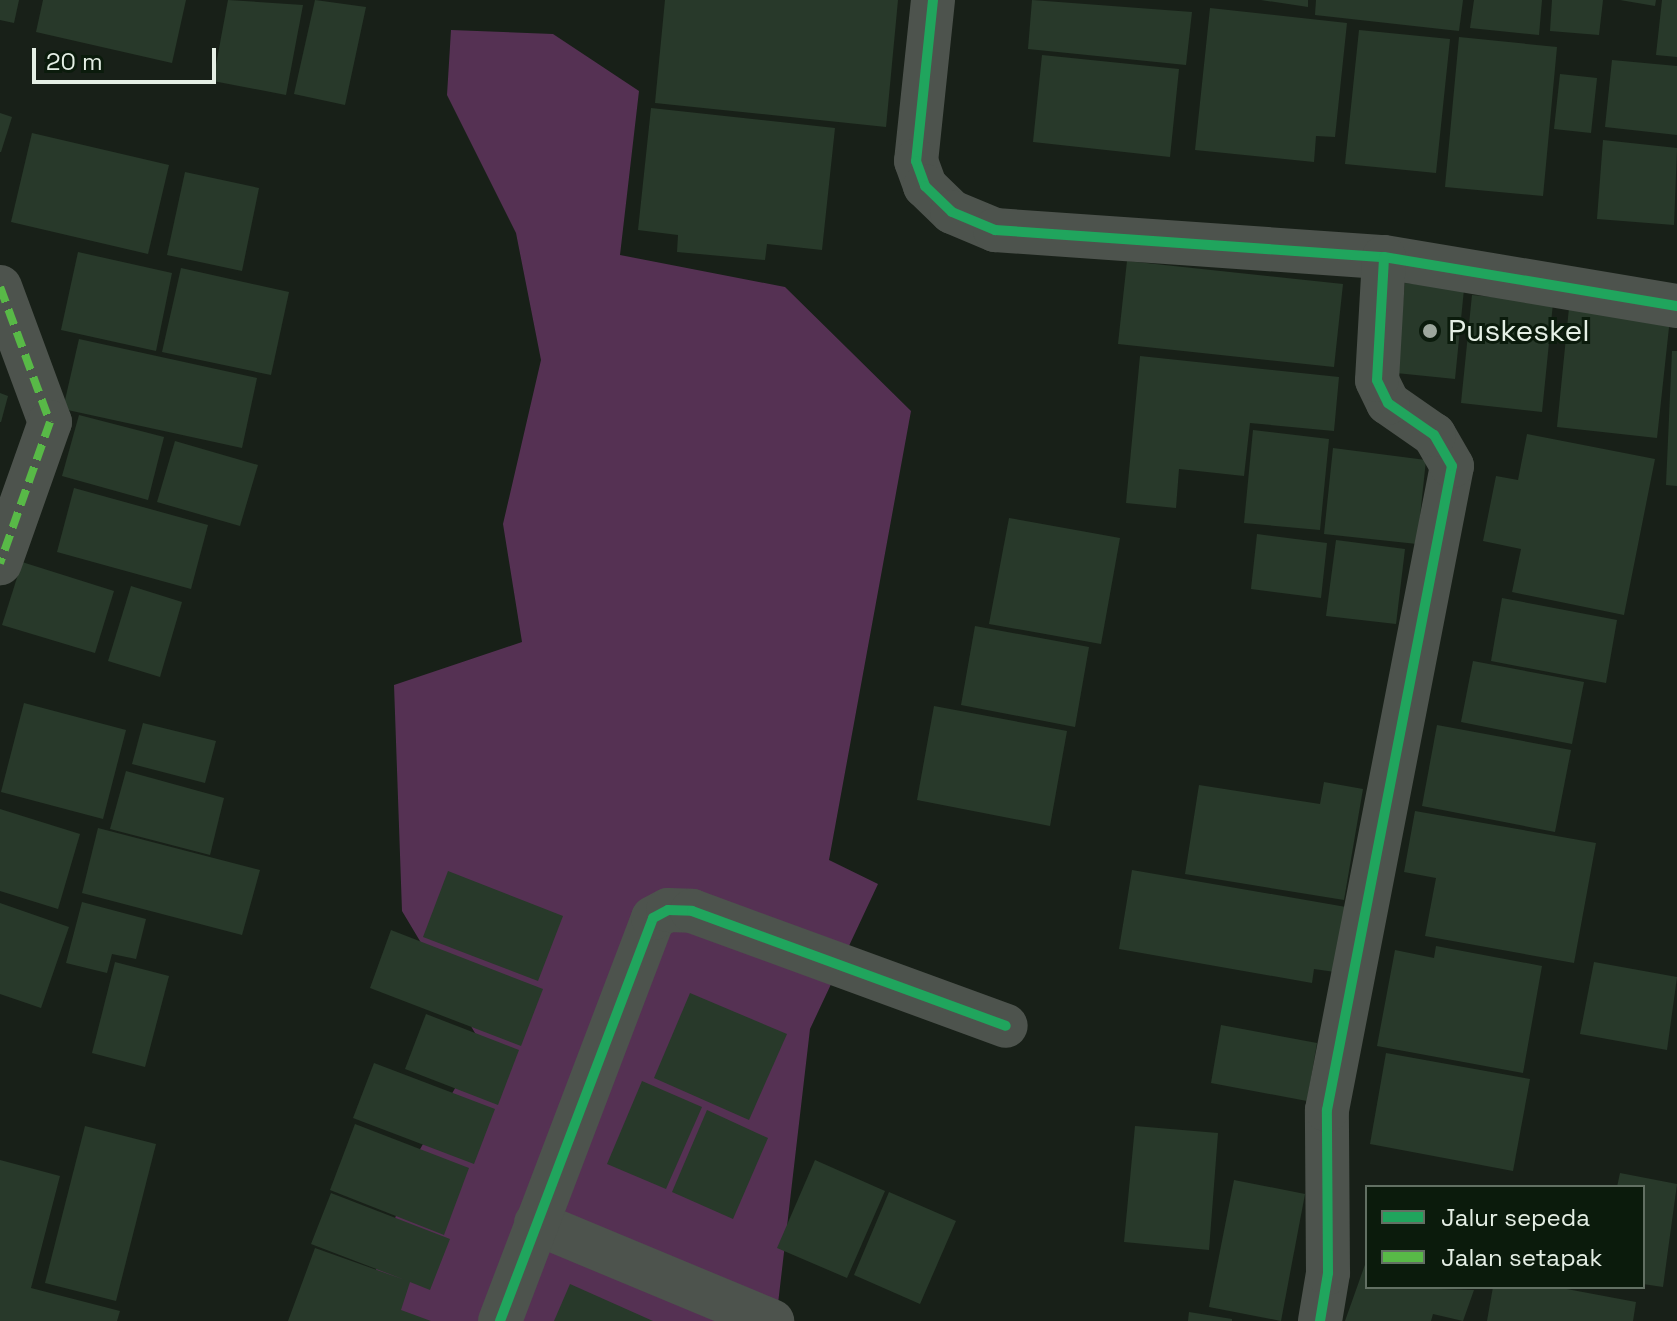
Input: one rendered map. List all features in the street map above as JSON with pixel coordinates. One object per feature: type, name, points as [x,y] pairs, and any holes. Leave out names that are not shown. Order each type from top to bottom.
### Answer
[{"type":"street","points":[[933,0],[916,161],[925,186],[952,212],[995,230],[1384,257],[1677,306]]},
{"type":"street","points":[[1320,1321],[1328,1273],[1327,1110],[1452,466],[1434,435],[1388,403],[1377,380],[1384,257]]},
{"type":"street","points":[[0,287],[50,422],[0,563]]},
{"type":"street","points":[[500,1321],[643,933],[653,918],[668,910],[692,911],[1006,1026]]},
{"type":"street","points":[[536,1223],[772,1321]]},
{"type":"shaded area","points":[[451,30],[553,34],[639,91],[620,255],[785,287],[911,411],[829,860],[878,884],[810,1029],[776,1321],[349,1321],[378,1266],[419,1151],[481,1043],[402,911],[394,685],[522,642],[503,524],[541,360],[516,233],[447,95]]},
{"type":"building","points":[[0,0],[19,0],[14,23],[0,20]]},
{"type":"building","points":[[43,0],[186,0],[172,63],[36,32]]},
{"type":"building","points":[[228,0],[303,5],[286,95],[213,81]]},
{"type":"building","points":[[315,0],[366,7],[345,105],[294,94]]},
{"type":"building","points":[[665,0],[898,0],[886,127],[655,103]]},
{"type":"building","points":[[1032,0],[1192,12],[1186,65],[1028,49]]},
{"type":"building","points":[[1261,0],[1308,0],[1308,7]]},
{"type":"building","points":[[1316,0],[1463,0],[1459,31],[1315,15]]},
{"type":"building","points":[[1474,0],[1542,0],[1539,35],[1470,28]]},
{"type":"building","points":[[1552,0],[1603,0],[1599,35],[1550,31]]},
{"type":"building","points":[[1620,0],[1656,0],[1655,6]]},
{"type":"building","points":[[1662,0],[1677,0],[1677,57],[1656,55]]},
{"type":"building","points":[[1210,8],[1347,23],[1335,137],[1316,136],[1314,162],[1195,150]]},
{"type":"building","points":[[1359,30],[1450,39],[1436,173],[1345,164]]},
{"type":"building","points":[[1459,37],[1557,47],[1543,196],[1445,187]]},
{"type":"building","points":[[1042,55],[1179,69],[1170,157],[1033,142]]},
{"type":"building","points":[[1612,60],[1677,66],[1677,135],[1605,127]]},
{"type":"building","points":[[1560,74],[1597,78],[1591,133],[1554,129]]},
{"type":"building","points":[[651,108],[835,128],[822,250],[767,244],[765,260],[677,252],[678,235],[638,230]]},
{"type":"building","points":[[0,113],[12,117],[1,152],[0,152]]},
{"type":"building","points":[[32,133],[169,165],[148,254],[11,222]]},
{"type":"building","points":[[1603,140],[1677,148],[1674,225],[1597,219]]},
{"type":"building","points":[[185,172],[259,188],[242,271],[167,255]]},
{"type":"building","points":[[78,252],[172,273],[156,351],[61,330]]},
{"type":"building","points":[[1127,261],[1343,284],[1334,367],[1118,344]]},
{"type":"building","points":[[181,268],[289,292],[271,375],[162,352]]},
{"type":"building","name":"Puskeskel","points":[[1405,283],[1464,289],[1455,379],[1396,373]]},
{"type":"building","points":[[1472,295],[1553,303],[1542,412],[1461,403]]},
{"type":"building","points":[[1569,308],[1670,318],[1657,438],[1557,427]]},
{"type":"building","points":[[79,339],[257,378],[242,448],[63,409]]},
{"type":"building","points":[[1672,351],[1677,351],[1677,486],[1666,485]]},
{"type":"building","points":[[1140,356],[1339,377],[1334,431],[1250,423],[1244,476],[1179,469],[1176,508],[1126,503]]},
{"type":"building","points":[[0,393],[8,396],[1,422],[0,422]]},
{"type":"building","points":[[79,415],[164,437],[148,500],[62,476]]},
{"type":"building","points":[[1253,430],[1329,439],[1320,530],[1244,523]]},
{"type":"building","points":[[1527,434],[1655,459],[1624,615],[1512,592],[1521,549],[1483,541],[1496,476],[1518,480]]},
{"type":"building","points":[[175,441],[258,465],[240,526],[157,502]]},
{"type":"building","points":[[1333,448],[1426,460],[1417,544],[1324,534]]},
{"type":"building","points":[[74,488],[208,525],[191,589],[57,552]]},
{"type":"building","points":[[1009,518],[1120,538],[1101,644],[989,624]]},
{"type":"building","points":[[1257,534],[1327,543],[1321,598],[1251,589]]},
{"type":"building","points":[[1336,540],[1405,549],[1396,624],[1326,616]]},
{"type":"building","points":[[22,562],[114,591],[95,653],[2,625]]},
{"type":"building","points":[[131,586],[182,602],[160,677],[108,661]]},
{"type":"building","points":[[1502,598],[1617,620],[1606,683],[1491,661]]},
{"type":"building","points":[[975,626],[1089,647],[1075,727],[961,705]]},
{"type":"building","points":[[1473,661],[1584,682],[1572,744],[1461,722]]},
{"type":"building","points":[[24,703],[126,730],[103,819],[1,792]]},
{"type":"building","points":[[934,706],[1067,731],[1050,826],[917,800]]},
{"type":"building","points":[[143,723],[216,741],[205,783],[132,764]]},
{"type":"building","points":[[1437,725],[1571,750],[1555,832],[1422,806]]},
{"type":"building","points":[[126,771],[224,798],[210,855],[110,829]]},
{"type":"building","points":[[1324,782],[1363,789],[1344,900],[1185,874],[1199,785],[1320,804]]},
{"type":"building","points":[[0,809],[80,834],[58,909],[0,891]]},
{"type":"building","points":[[1415,811],[1596,843],[1574,963],[1425,936],[1436,878],[1404,872]]},
{"type":"building","points":[[98,828],[260,870],[242,935],[82,893]]},
{"type":"building","points":[[1132,870],[1346,907],[1335,972],[1314,969],[1312,983],[1119,949]]},
{"type":"building","points":[[448,871],[563,916],[538,981],[423,937]]},
{"type":"building","points":[[82,902],[146,919],[136,959],[112,954],[107,973],[66,963]]},
{"type":"building","points":[[0,903],[69,927],[41,1008],[0,994]]},
{"type":"building","points":[[391,930],[543,989],[521,1046],[370,988]]},
{"type":"building","points":[[1436,946],[1542,966],[1523,1073],[1377,1046],[1395,950],[1434,958]]},
{"type":"building","points":[[115,962],[169,976],[145,1067],[92,1053]]},
{"type":"building","points":[[1594,962],[1677,977],[1667,1050],[1580,1034]]},
{"type":"building","points":[[690,993],[787,1034],[749,1120],[654,1078]]},
{"type":"building","points":[[426,1014],[519,1050],[498,1105],[405,1069]]},
{"type":"building","points":[[1221,1025],[1317,1043],[1307,1101],[1211,1083]]},
{"type":"building","points":[[1386,1053],[1530,1079],[1513,1171],[1370,1144]]},
{"type":"building","points":[[374,1063],[495,1109],[474,1164],[353,1118]]},
{"type":"building","points":[[642,1081],[702,1107],[666,1189],[607,1164]]},
{"type":"building","points":[[707,1110],[768,1138],[733,1219],[672,1192]]},
{"type":"building","points":[[355,1124],[469,1168],[444,1235],[330,1190]]},
{"type":"building","points":[[85,1126],[156,1144],[116,1301],[45,1283]]},
{"type":"building","points":[[1135,1126],[1218,1133],[1209,1250],[1124,1242]]},
{"type":"building","points":[[0,1160],[60,1176],[31,1288],[120,1311],[117,1321],[0,1321]]},
{"type":"building","points":[[815,1160],[885,1191],[847,1278],[777,1248]]},
{"type":"building","points":[[1620,1173],[1677,1184],[1663,1287],[1645,1284],[1645,1185],[1617,1185]]},
{"type":"building","points":[[1234,1180],[1305,1194],[1281,1321],[1209,1307]]},
{"type":"building","points":[[889,1192],[956,1221],[920,1304],[854,1275]]},
{"type":"building","points":[[331,1193],[450,1239],[430,1290],[410,1282],[401,1310],[431,1321],[288,1321],[315,1248],[405,1280],[311,1244]]},
{"type":"building","points":[[1365,1265],[1365,1289],[1474,1290],[1463,1321],[1433,1314],[1431,1321],[1345,1321]]},
{"type":"building","points":[[570,1284],[653,1321],[554,1321]]},
{"type":"building","points":[[1493,1289],[1567,1289],[1636,1302],[1633,1321],[1487,1321]]},
{"type":"building","points":[[1189,1312],[1232,1319],[1232,1321],[1188,1321]]},
{"type":"marked path","points":[[0,287],[50,422],[0,563]]},
{"type":"cycle path","points":[[933,0],[916,161],[925,186],[952,212],[995,230],[1384,257],[1677,306]]},
{"type":"cycle path","points":[[1320,1321],[1328,1273],[1327,1110],[1452,466],[1434,435],[1388,403],[1377,380],[1384,257]]},
{"type":"cycle path","points":[[500,1321],[653,918],[668,910],[692,911],[1006,1026]]},
{"type":"place","name":"Puskeskel","points":[[1430,331]]}]
